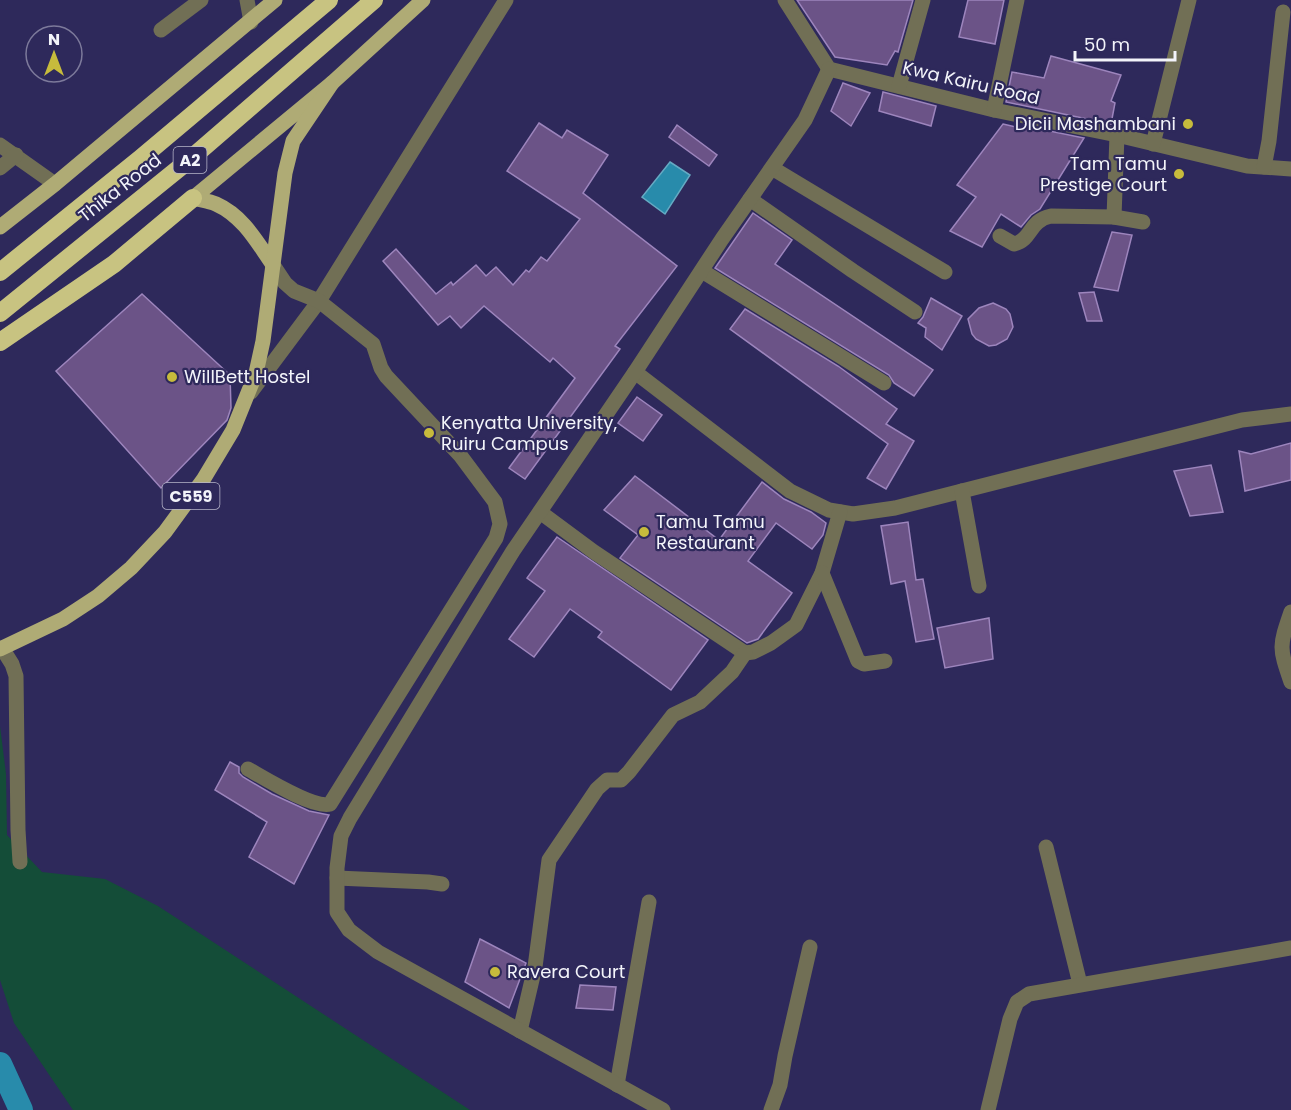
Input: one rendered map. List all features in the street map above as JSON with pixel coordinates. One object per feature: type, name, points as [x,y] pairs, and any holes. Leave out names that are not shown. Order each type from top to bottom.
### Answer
[{"type":"highway","name":"Thika Road","points":[[0,272],[141,158],[329,0]]},
{"type":"highway","name":"Thika Road","points":[[0,313],[188,161],[374,0]]},
{"type":"highway","points":[[0,342],[114,264],[193,198]]},
{"type":"main road","points":[[0,227],[55,184],[275,0]]},
{"type":"main road","points":[[193,198],[332,83],[423,0]]},
{"type":"main road","points":[[273,265],[285,173],[293,141],[332,83]]},
{"type":"main road","points":[[193,198],[216,204],[236,217],[252,234],[273,265]]},
{"type":"main road","name":"C559","points":[[1,649],[63,619],[98,596],[138,561],[165,532],[203,480],[233,430],[256,373],[263,341],[273,265]]},
{"type":"street","points":[[161,30],[201,0]]},
{"type":"street","points":[[247,0],[250,22]]},
{"type":"street","points":[[246,398],[319,301],[506,0]]},
{"type":"street","points":[[663,1110],[378,952],[350,930],[337,912],[341,836],[513,551],[805,120],[829,69],[785,0]]},
{"type":"street","points":[[899,86],[923,0]]},
{"type":"street","points":[[994,110],[1017,0]]},
{"type":"street","points":[[1153,144],[1189,0]]},
{"type":"street","points":[[1264,167],[1283,12]]},
{"type":"street","name":"Kwa Kairu Road","points":[[829,69],[994,110],[1117,135],[1247,166],[1291,169]]},
{"type":"street","points":[[1114,217],[1117,135]]},
{"type":"street","points":[[0,146],[55,184]]},
{"type":"street","points":[[0,168],[16,155]]},
{"type":"street","points":[[772,168],[945,272]]},
{"type":"street","points":[[750,199],[915,312]]},
{"type":"street","points":[[1000,236],[1014,244],[1021,242],[1035,223],[1041,218],[1051,216],[1114,217],[1143,222]]},
{"type":"street","points":[[248,769],[310,801],[324,806],[330,804],[496,538],[500,524],[495,502],[483,484],[460,455],[387,376],[381,368],[373,344],[319,301],[294,291],[273,265]]},
{"type":"street","points":[[702,271],[884,383]]},
{"type":"street","points":[[635,372],[790,491],[829,510],[854,514],[962,491],[1242,420],[1291,414]]},
{"type":"street","points":[[962,491],[979,585]]},
{"type":"street","points":[[540,512],[594,552],[745,653],[771,644],[796,625],[822,573],[840,512]]},
{"type":"street","points":[[822,573],[858,661],[864,664],[885,661]]},
{"type":"street","points":[[1291,612],[1281,642],[1282,654],[1291,682]]},
{"type":"street","points":[[1,649],[12,664],[16,676],[20,862]]},
{"type":"street","points":[[520,1031],[535,967],[549,860],[597,789],[607,780],[621,780],[673,715],[700,702],[732,672],[745,653]]},
{"type":"street","points":[[1046,847],[1080,984]]},
{"type":"street","points":[[337,878],[442,884]]},
{"type":"street","points":[[617,1085],[649,902]]},
{"type":"street","points":[[771,1110],[780,1085],[810,947]]},
{"type":"street","points":[[988,1110],[1010,1019],[1017,1002],[1029,994],[1291,948]]},
{"type":"green space","points":[[0,726],[6,774],[7,835],[42,872],[105,879],[158,906],[470,1110],[73,1110],[14,1023],[0,980]]},
{"type":"water","points":[[670,162],[690,175],[665,214],[642,197]]},
{"type":"building","points":[[797,0],[913,0],[898,52],[895,51],[887,65],[835,57]]},
{"type":"building","points":[[968,0],[1004,0],[995,44],[959,37]]},
{"type":"building","points":[[1051,56],[1121,75],[1111,101],[1115,103],[1111,124],[1006,102],[1012,72],[1044,78]]},
{"type":"building","points":[[843,83],[870,93],[851,126],[831,111]]},
{"type":"building","points":[[883,92],[936,106],[931,126],[879,111]]},
{"type":"building","points":[[539,123],[562,138],[567,130],[608,155],[583,193],[677,266],[615,346],[620,349],[525,479],[509,468],[575,378],[553,358],[550,362],[484,306],[461,328],[450,316],[438,325],[383,261],[396,249],[436,294],[451,282],[453,285],[476,265],[486,276],[496,267],[513,285],[526,270],[529,272],[541,257],[547,261],[580,219],[507,171]]},
{"type":"building","points":[[1003,124],[1084,138],[1040,209],[1031,215],[1021,227],[1001,214],[982,247],[950,231],[976,197],[957,185]]},
{"type":"building","points":[[677,125],[717,155],[709,166],[669,137]]},
{"type":"building","points":[[753,213],[792,240],[775,264],[933,370],[914,396],[894,383],[889,375],[715,268]]},
{"type":"building","points":[[1112,232],[1132,235],[1118,291],[1094,287]]},
{"type":"building","points":[[1094,292],[1102,321],[1087,321],[1079,293]]},
{"type":"building","points":[[142,294],[230,375],[231,408],[227,420],[161,488],[56,371]]},
{"type":"building","points":[[931,298],[962,316],[942,350],[925,337],[926,328],[918,323]]},
{"type":"building","points":[[993,303],[1006,309],[1010,314],[1013,327],[1007,339],[989,346],[972,334],[968,319],[979,308]]},
{"type":"building","points":[[745,309],[838,366],[897,409],[886,424],[914,441],[886,489],[867,478],[888,444],[730,329]]},
{"type":"building","points":[[637,397],[662,415],[643,441],[618,423]]},
{"type":"building","points":[[1291,443],[1291,480],[1245,491],[1239,451],[1251,454]]},
{"type":"building","points":[[1211,465],[1223,512],[1190,516],[1174,471]]},
{"type":"building","points":[[635,476],[719,540],[762,482],[784,499],[811,512],[826,523],[823,535],[812,549],[776,523],[748,561],[792,593],[758,639],[747,643],[620,558],[638,535],[604,510]]},
{"type":"building","points":[[908,522],[916,580],[923,579],[934,639],[916,642],[905,581],[891,584],[881,526]]},
{"type":"building","points":[[557,537],[708,640],[671,690],[598,637],[602,632],[570,609],[534,657],[509,639],[545,591],[527,578]]},
{"type":"building","points":[[989,618],[993,659],[945,668],[937,628]]},
{"type":"building","points":[[230,762],[239,767],[239,773],[243,777],[272,794],[309,811],[329,815],[294,884],[249,857],[267,822],[215,790]]},
{"type":"building","name":"Ravera Court","points":[[480,939],[526,963],[509,1008],[465,982]]},
{"type":"building","points":[[580,985],[616,987],[613,1010],[576,1008]]},
{"type":"waterway","points":[[0,1064],[21,1110]]},
{"type":"place","name":"Dicii Mashambani","points":[[1188,124]]},
{"type":"place","name":"Tam Tamu Prestige Court","points":[[1179,174]]},
{"type":"place","name":"WillBett Hostel","points":[[172,377]]},
{"type":"place","name":"Kenyatta University, Ruiru Campus","points":[[429,433]]},
{"type":"place","name":"Tamu Tamu Restaurant","points":[[644,532]]},
{"type":"place","name":"Ravera Court","points":[[495,972]]}]
